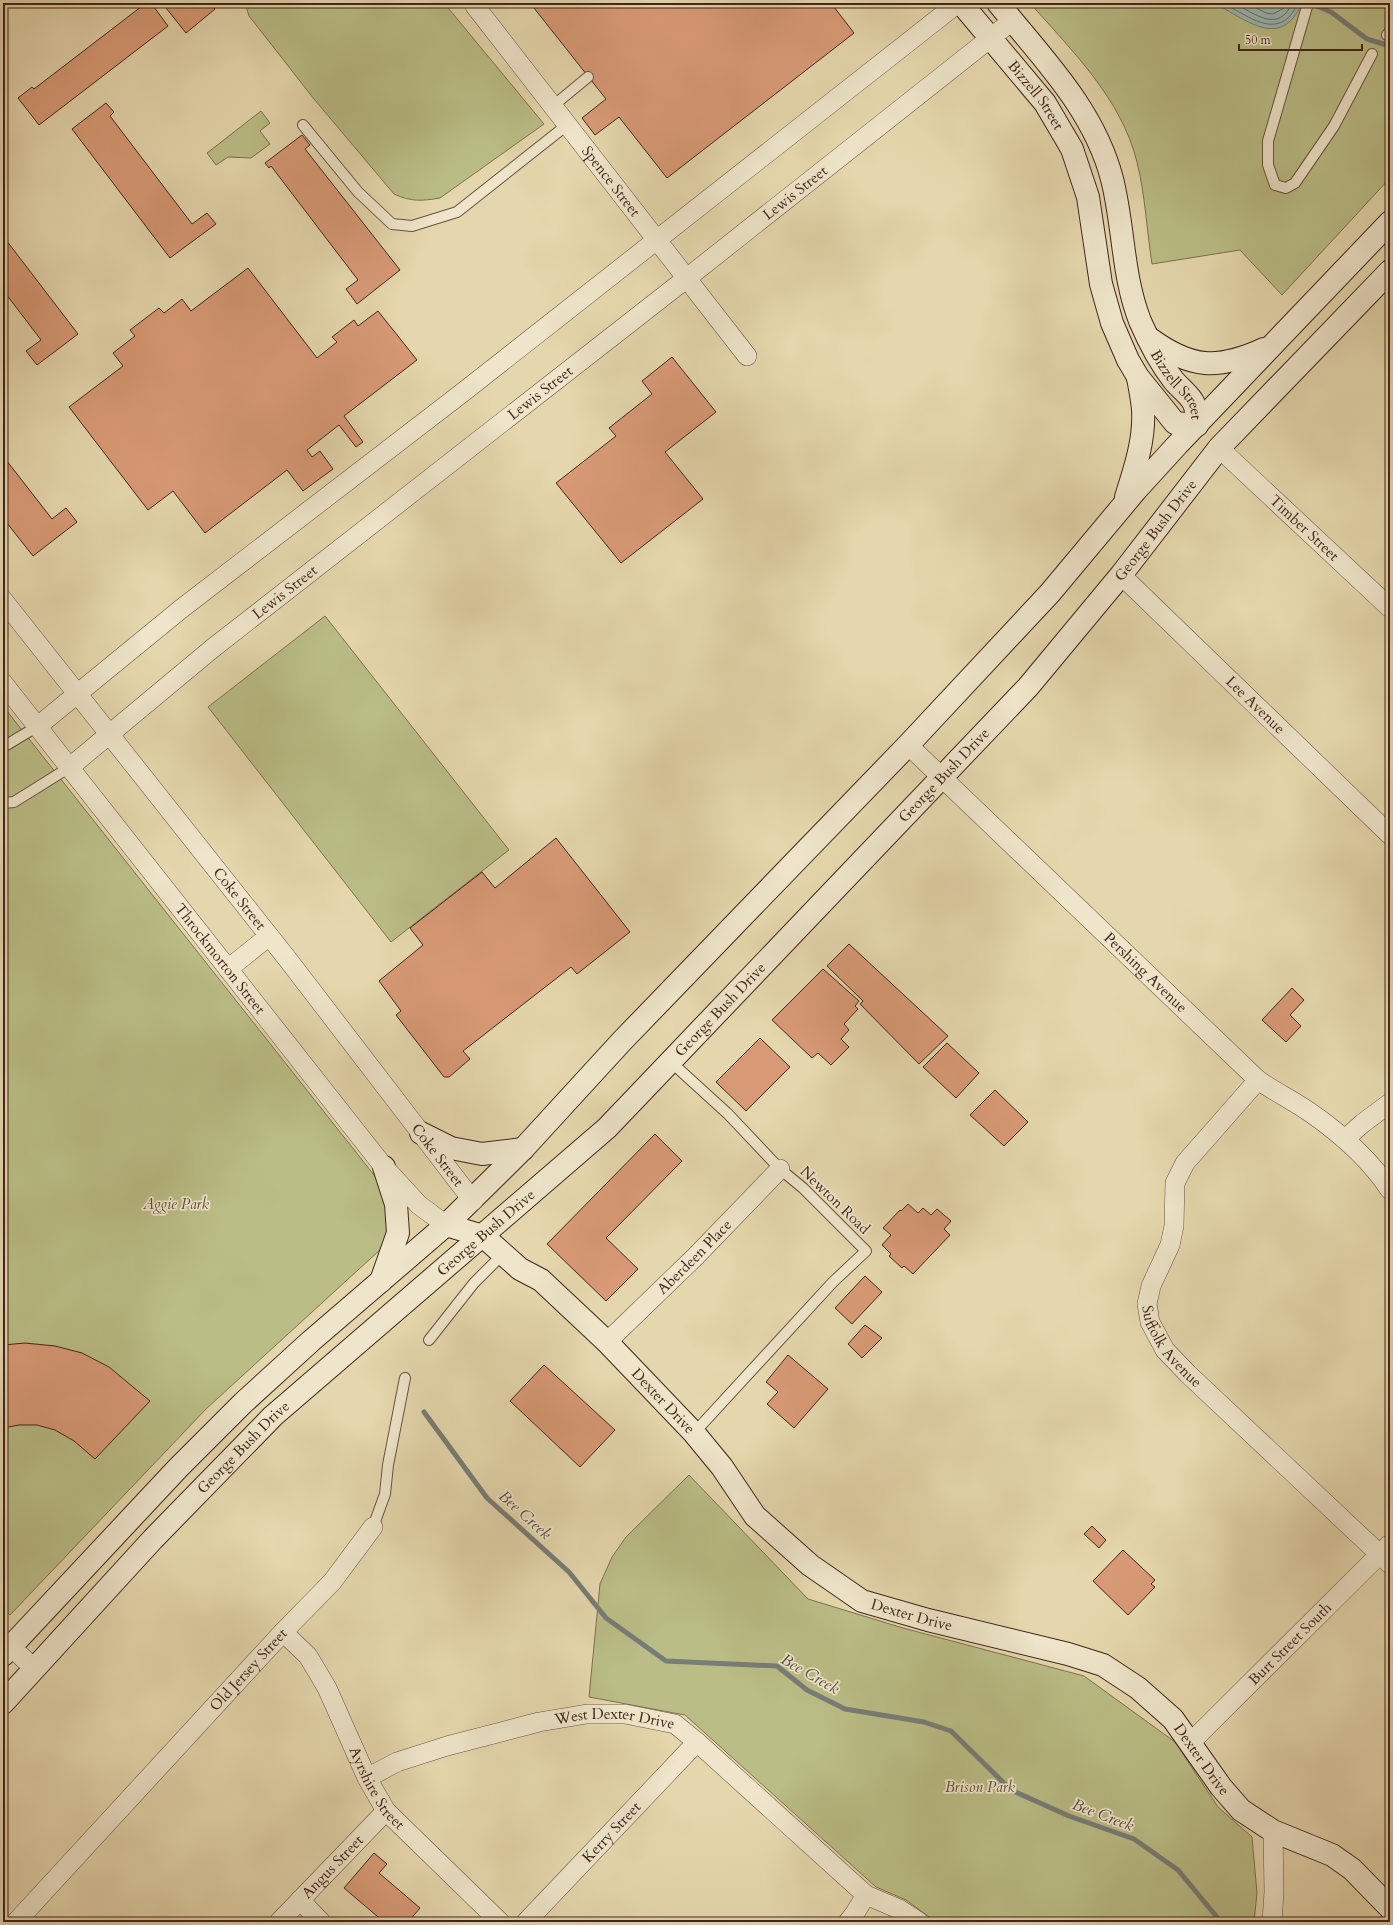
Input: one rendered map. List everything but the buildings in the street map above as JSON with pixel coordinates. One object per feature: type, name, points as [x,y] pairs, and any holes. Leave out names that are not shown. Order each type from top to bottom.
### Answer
[{"type":"main road","name":"Bizzell Street","points":[[961,3],[1045,103],[1072,149],[1088,197],[1097,261],[1106,303],[1119,341],[1138,377],[1175,424],[1197,425],[1194,403],[1168,372],[1146,335],[1134,303],[1129,285],[1115,193],[1100,143],[1072,93],[998,3]]},
{"type":"main road","name":"George Bush Drive","points":[[5,1648],[178,1468],[243,1403],[311,1341],[473,1201],[523,1150],[622,1041],[908,745],[1050,593],[1123,505],[1178,444],[1390,222]]},
{"type":"main road","name":"George Bush Drive","points":[[3,1703],[152,1540],[273,1416],[607,1128],[671,1062],[1028,687],[1121,575],[1219,448],[1390,271]]},
{"type":"main road","points":[[1146,335],[1172,353],[1184,358],[1209,364],[1239,360],[1272,346]]},
{"type":"main road","points":[[1123,505],[1138,456],[1141,436],[1143,410],[1138,377]]},
{"type":"main road","points":[[1197,425],[1219,448]]},
{"type":"main road","points":[[421,1133],[451,1148],[482,1154],[523,1150]]},
{"type":"main road","points":[[381,1281],[398,1233],[396,1204],[384,1167]]},
{"type":"main road","points":[[473,1201],[483,1236]]},
{"type":"main road","points":[[446,1225],[483,1236]]},
{"type":"main road","name":"Dexter Drive","points":[[483,1236],[520,1269],[541,1280],[607,1342],[694,1433],[722,1467],[755,1516],[810,1565],[862,1601],[928,1620],[1068,1654],[1103,1665],[1138,1688],[1173,1719],[1222,1787],[1241,1810],[1273,1831],[1332,1855],[1352,1870],[1390,1908]]},
{"type":"street","points":[[38,726],[181,609],[468,388],[958,3]]},
{"type":"street","name":"Spence Street","points":[[477,5],[553,106],[747,356]]},
{"type":"street","name":"Lewis Street","points":[[70,767],[213,648],[687,278],[1012,21]]},
{"type":"street","name":"Timber Street","points":[[1219,448],[1390,608]]},
{"type":"street","name":"Lee Avenue","points":[[1121,575],[1390,835]]},
{"type":"street","name":"Coke Street","points":[[3,600],[77,695],[111,734],[269,936],[473,1201]]},
{"type":"street","name":"Throckmorton Street","points":[[3,682],[384,1167],[419,1206],[446,1225]]},
{"type":"street","name":"Pershing Avenue","points":[[908,745],[1258,1080],[1310,1112],[1345,1139],[1377,1170],[1390,1190]]},
{"type":"street","points":[[228,969],[269,936]]},
{"type":"street","name":"Suffolk Avenue","points":[[1258,1080],[1185,1163],[1175,1183],[1174,1226],[1170,1245],[1151,1286],[1147,1304],[1150,1322],[1165,1350],[1184,1369],[1387,1554]]},
{"type":"street","points":[[1345,1139],[1363,1123],[1390,1103]]},
{"type":"street","name":"Aberdeen Place","points":[[607,1342],[695,1257],[780,1169]]},
{"type":"street","name":"Old Jersey Street","points":[[16,1922],[283,1632],[332,1582],[374,1527]]},
{"type":"street","name":"Burt Street South","points":[[1190,1742],[1387,1554]]},
{"type":"street","name":"Ayrshire Street","points":[[283,1632],[308,1656],[327,1688],[367,1778],[386,1811],[500,1922]]},
{"type":"street","points":[[5,1648],[34,1668]]},
{"type":"street","name":"West Dexter Drive","points":[[367,1778],[397,1762],[447,1746],[540,1722],[587,1714],[625,1714],[675,1724],[697,1742],[866,1895],[899,1909],[919,1922]]},
{"type":"street","name":"Kerry Street","points":[[526,1922],[697,1742]]},
{"type":"street","name":"Angus Street","points":[[279,1922],[386,1811]]},
{"type":"street","points":[[1272,1922],[1274,1892],[1273,1831]]},
{"type":"street","points":[[848,1922],[866,1895]]},
{"type":"street","points":[[300,1900],[322,1922]]},
{"type":"lane","points":[[1308,3],[1268,141],[1268,165],[1275,185],[1286,188],[1295,183],[1334,126],[1372,54]]},
{"type":"lane","points":[[553,106],[588,77]]},
{"type":"lane","points":[[303,125],[358,192],[392,224],[412,226],[457,212],[567,124]]},
{"type":"lane","points":[[3,747],[38,726]]},
{"type":"lane","points":[[3,803],[14,802],[70,767]]},
{"type":"lane","name":"Newton Road","points":[[671,1062],[728,1114],[780,1169],[808,1193],[866,1251],[833,1282],[694,1433]]},
{"type":"lane","points":[[429,1340],[474,1283],[503,1254]]},
{"type":"lane","name":"Old Jersey Street","points":[[374,1527],[385,1494],[388,1465],[405,1378]]},
{"type":"green space","points":[[245,3],[444,3],[544,124],[440,198],[417,200],[400,197],[394,194],[314,99],[249,16]]},
{"type":"green space","points":[[1030,3],[1390,3],[1390,178],[1282,295],[1240,250],[1152,264],[1140,174],[1130,139],[1107,96],[1093,76]]},
{"type":"green space","points":[[261,111],[270,123],[260,131],[270,144],[251,158],[228,157],[216,165],[207,153]]},
{"type":"green space","points":[[325,616],[509,850],[391,942],[208,707]]},
{"type":"green space","name":"Aggie Park","points":[[3,706],[374,1175],[386,1193],[393,1238],[206,1409],[10,1615],[3,1608]]},
{"type":"green space","name":"Brison Park","points":[[689,1475],[808,1599],[903,1628],[1084,1676],[1175,1742],[1218,1807],[1252,1837],[1257,1893],[1254,1922],[936,1922],[906,1900],[876,1887],[685,1715],[589,1697],[600,1584],[612,1557],[626,1537]]},
{"type":"water","points":[[1214,3],[1302,3],[1294,17],[1284,26],[1274,29],[1251,23]]},
{"type":"waterway","points":[[1310,3],[1331,12],[1367,39],[1390,46]]},
{"type":"waterway","name":"Bee Creek","points":[[424,1412],[487,1498],[569,1572],[606,1618],[666,1661],[777,1666],[807,1690],[845,1709],[924,1722],[951,1731],[1011,1790],[1069,1816],[1134,1839],[1178,1870],[1221,1922]]}]
